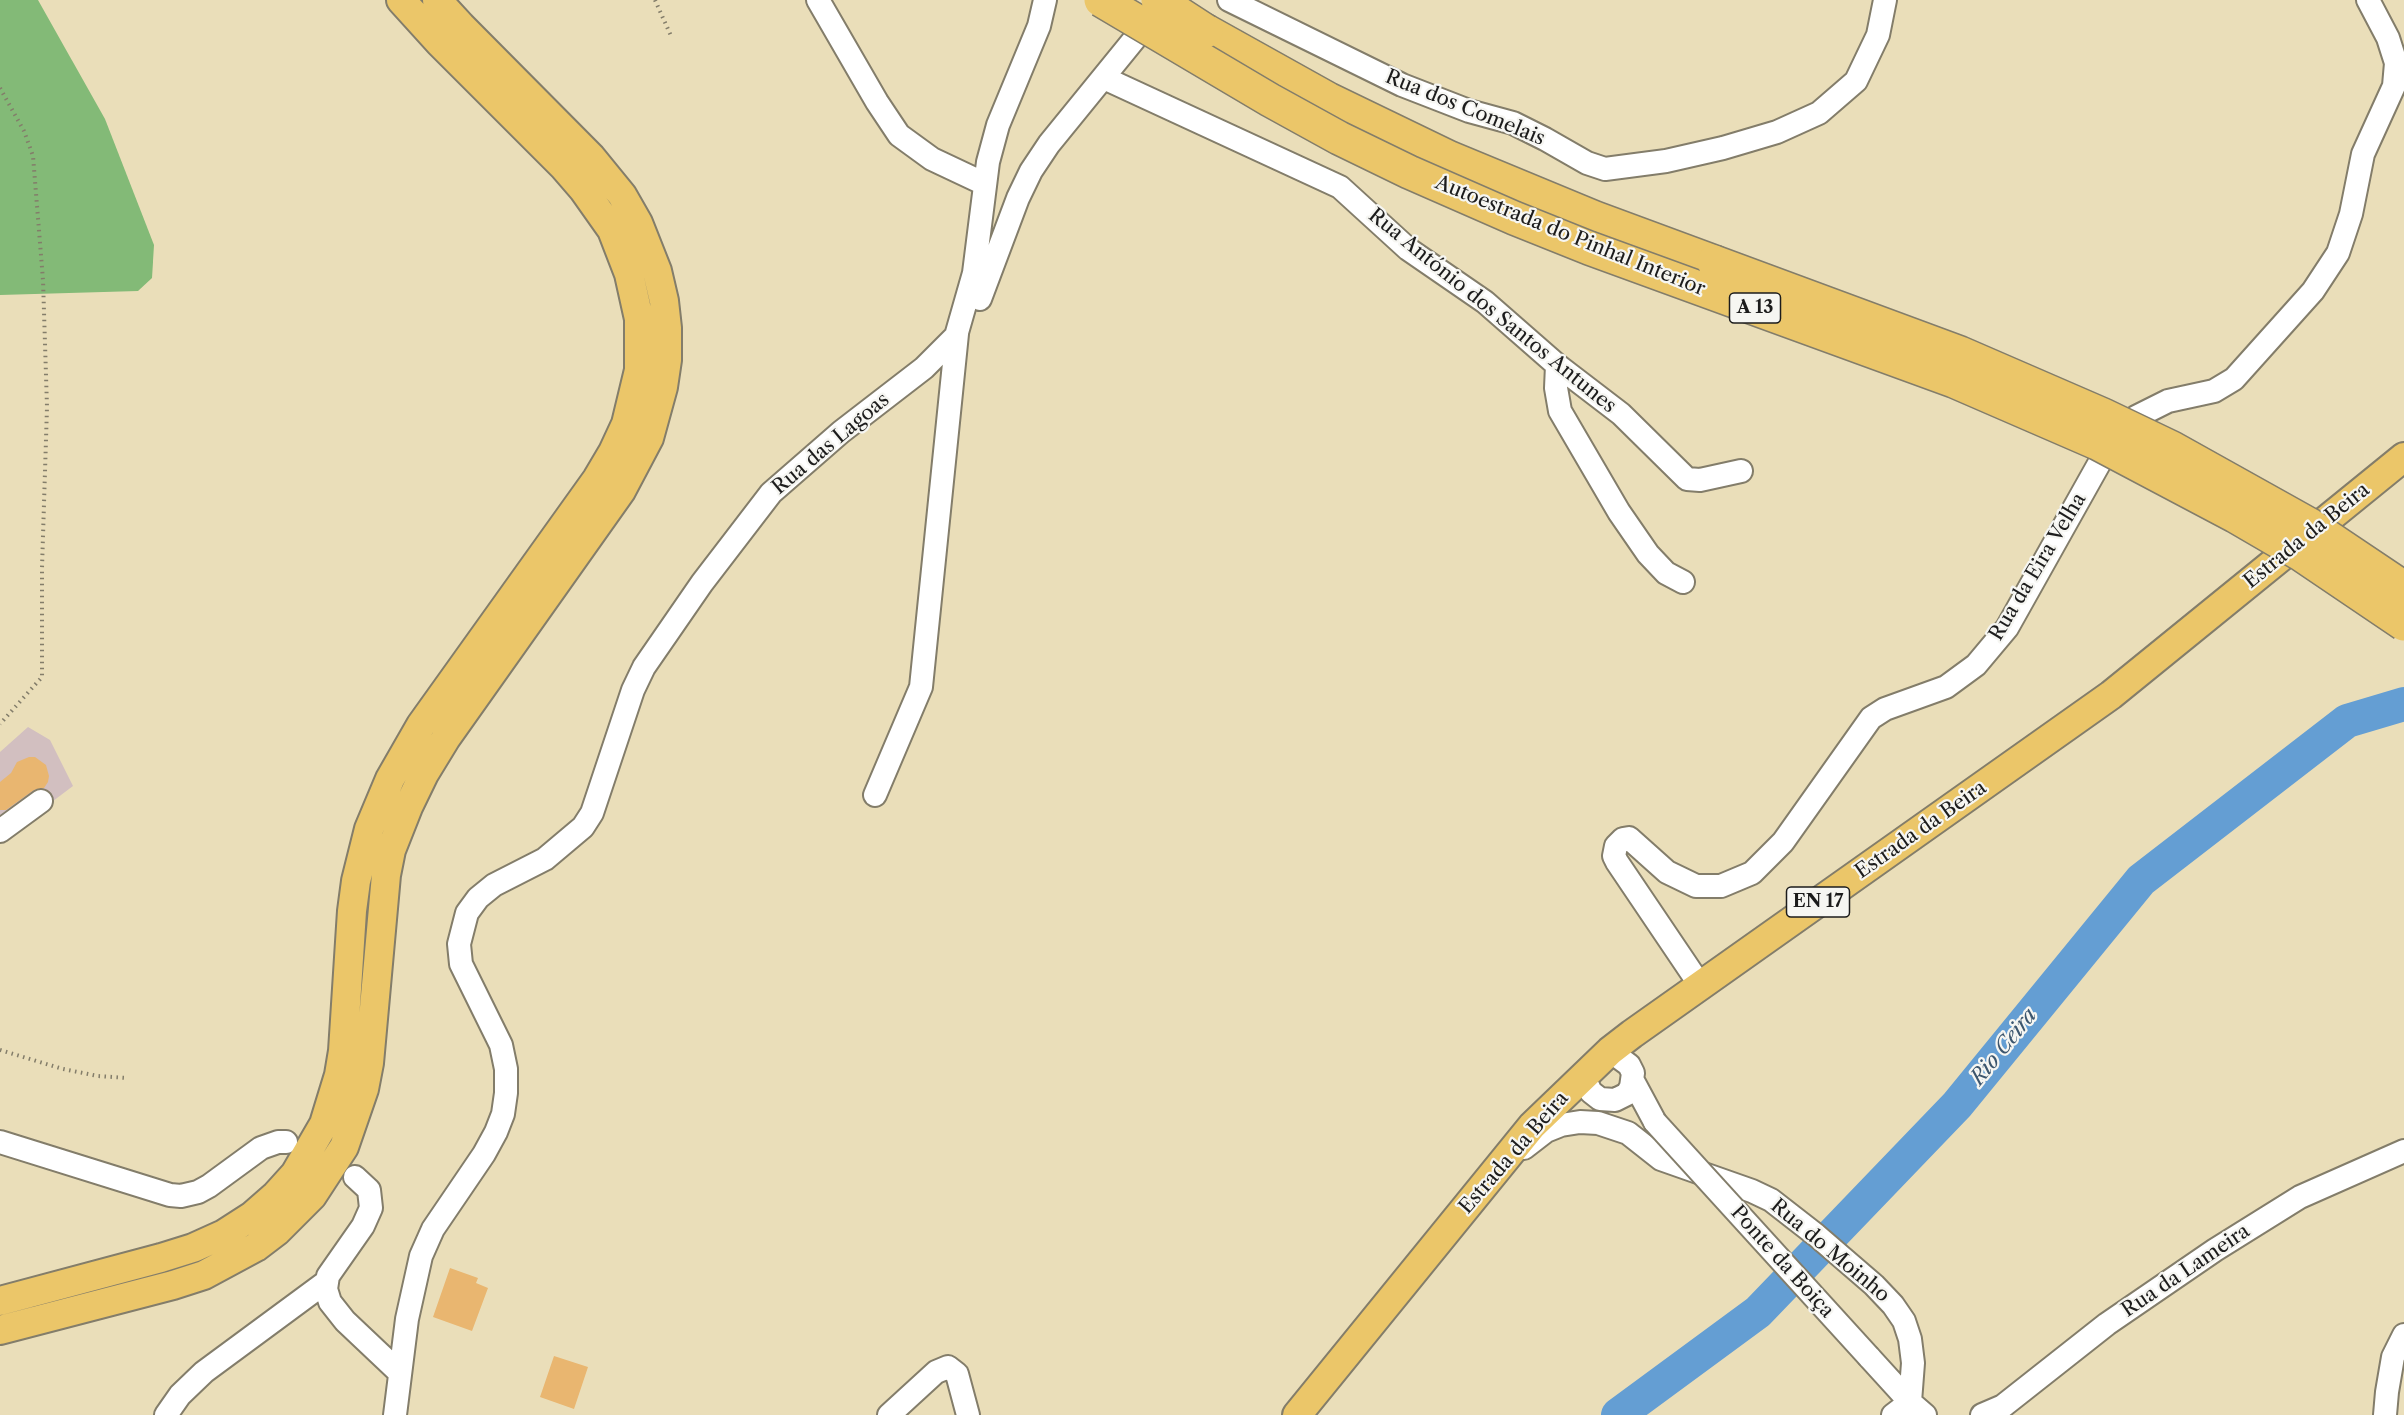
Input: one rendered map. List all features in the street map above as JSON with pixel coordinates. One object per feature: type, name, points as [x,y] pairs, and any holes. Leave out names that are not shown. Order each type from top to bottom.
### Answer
[{"type":"highway","name":"Autoestrada do Pinhal Interior","points":[[1101,0],[1270,100],[1409,172],[1589,248],[1954,381],[2097,443],[2302,555],[2404,624]]},
{"type":"highway","name":"Autoestrada do Pinhal Interior","points":[[1158,0],[1328,99],[1450,158],[1595,218],[1960,353],[2172,448],[2310,525],[2404,588]]},
{"type":"main road","points":[[0,1301],[193,1248],[252,1216],[276,1196],[295,1174],[324,1124],[339,1075],[343,1051],[356,881],[369,829],[390,779],[421,725],[597,479],[626,424],[639,370],[639,319],[629,274],[612,230],[589,196],[564,167],[440,43],[401,0]]},
{"type":"main road","points":[[0,1330],[204,1275],[256,1247],[277,1231],[312,1196],[344,1148],[364,1089],[369,1063],[386,875],[391,850],[408,807],[424,774],[446,738],[621,491],[649,438],[663,387],[667,360],[667,328],[657,271],[638,223],[622,195],[591,157],[461,27],[438,0]]},
{"type":"main road","name":"Estrada da Beira","points":[[1297,1415],[1543,1113],[1621,1042],[2111,695],[2404,457]]},
{"type":"street","points":[[818,0],[877,102],[899,135],[932,159],[985,184]]},
{"type":"street","name":"Rua das Lagoas","points":[[395,1415],[407,1319],[421,1256],[433,1229],[484,1154],[496,1132],[503,1114],[506,1094],[506,1069],[501,1045],[461,964],[459,944],[461,929],[467,913],[478,898],[494,885],[545,859],[583,827],[592,813],[633,690],[644,667],[702,583],[758,509],[791,474],[924,368],[956,336],[974,273],[985,184],[998,125],[1039,26],[1046,0]]},
{"type":"street","points":[[875,795],[921,687],[956,336],[980,299],[1018,198],[1031,171],[1049,144],[1166,0]]},
{"type":"street","name":"Rua dos Comelais","points":[[1229,0],[1402,85],[1469,111],[1521,127],[1587,163],[1605,169],[1665,161],[1723,148],[1777,132],[1819,113],[1856,81],[1878,35],[1885,0]]},
{"type":"street","name":"Rua da Eira Velha","points":[[1700,985],[1617,862],[1614,856],[1616,846],[1623,839],[1629,838],[1667,872],[1696,886],[1721,886],[1752,873],[1783,842],[1870,718],[1885,709],[1946,687],[1976,666],[2007,628],[2114,437],[2136,417],[2168,401],[2214,390],[2234,379],[2313,291],[2338,253],[2351,214],[2363,154],[2395,109],[2394,86],[2397,63],[2388,38],[2368,0]]},
{"type":"street","name":"Rua António dos Santos Antunes","points":[[1104,78],[1340,187],[1408,249],[1485,302],[1557,365],[1621,414],[1687,478],[1700,480],[1741,471]]},
{"type":"street","points":[[1557,365],[1556,388],[1560,411],[1619,512],[1648,554],[1666,573],[1683,582]]},
{"type":"street","points":[[0,831],[41,801]]},
{"type":"street","name":"Ponte da Boiça","points":[[1621,1042],[1633,1077],[1655,1122],[1869,1357],[1909,1411]]},
{"type":"street","name":"Ponte da Boiça","points":[[1583,1076],[1592,1092],[1655,1122]]},
{"type":"street","points":[[1543,1113],[1575,1100],[1608,1100],[1627,1094],[1633,1077]]},
{"type":"street","name":"Rua do Moinho","points":[[1496,1170],[1546,1131],[1580,1122],[1598,1123],[1628,1133],[1661,1159],[1762,1195],[1816,1235],[1874,1285],[1904,1321],[1910,1339],[1913,1364],[1909,1411]]},
{"type":"street","points":[[0,1143],[170,1195],[181,1196],[198,1192],[209,1186],[261,1148],[278,1142],[286,1142]]},
{"type":"street","name":"Rua da Lameira","points":[[1982,1415],[2003,1406],[2107,1324],[2215,1250],[2300,1197],[2404,1151]]},
{"type":"street","points":[[355,1178],[369,1190],[370,1208],[363,1226],[331,1270],[326,1282],[328,1296],[340,1315],[400,1373]]},
{"type":"street","points":[[166,1415],[180,1395],[204,1372],[326,1282]]},
{"type":"street","points":[[2385,1415],[2393,1357],[2404,1335]]},
{"type":"street","points":[[889,1415],[936,1372],[948,1367],[957,1374],[968,1415]]},
{"type":"path","points":[[655,0],[671,36]]},
{"type":"path","points":[[0,88],[24,130],[33,156],[43,280],[46,407],[42,677],[0,724]]},
{"type":"path","points":[[0,1050],[63,1069],[98,1076],[128,1078]]},
{"type":"shaded area","points":[[28,727],[50,740],[73,786],[0,841],[0,752]]},
{"type":"green space","points":[[0,0],[38,0],[105,119],[154,245],[152,278],[138,291],[0,295]]},
{"type":"building","points":[[35,757],[46,765],[48,782],[44,788],[34,790],[6,810],[0,810],[0,782],[11,773],[17,762]]},
{"type":"building","points":[[450,1268],[478,1278],[476,1283],[488,1288],[472,1331],[433,1317]]},
{"type":"building","points":[[554,1356],[588,1367],[574,1409],[540,1397]]},
{"type":"waterway","name":"Rio Ceira","points":[[1618,1415],[1758,1312],[1957,1105],[2141,880],[2347,721],[2404,704]]}]
